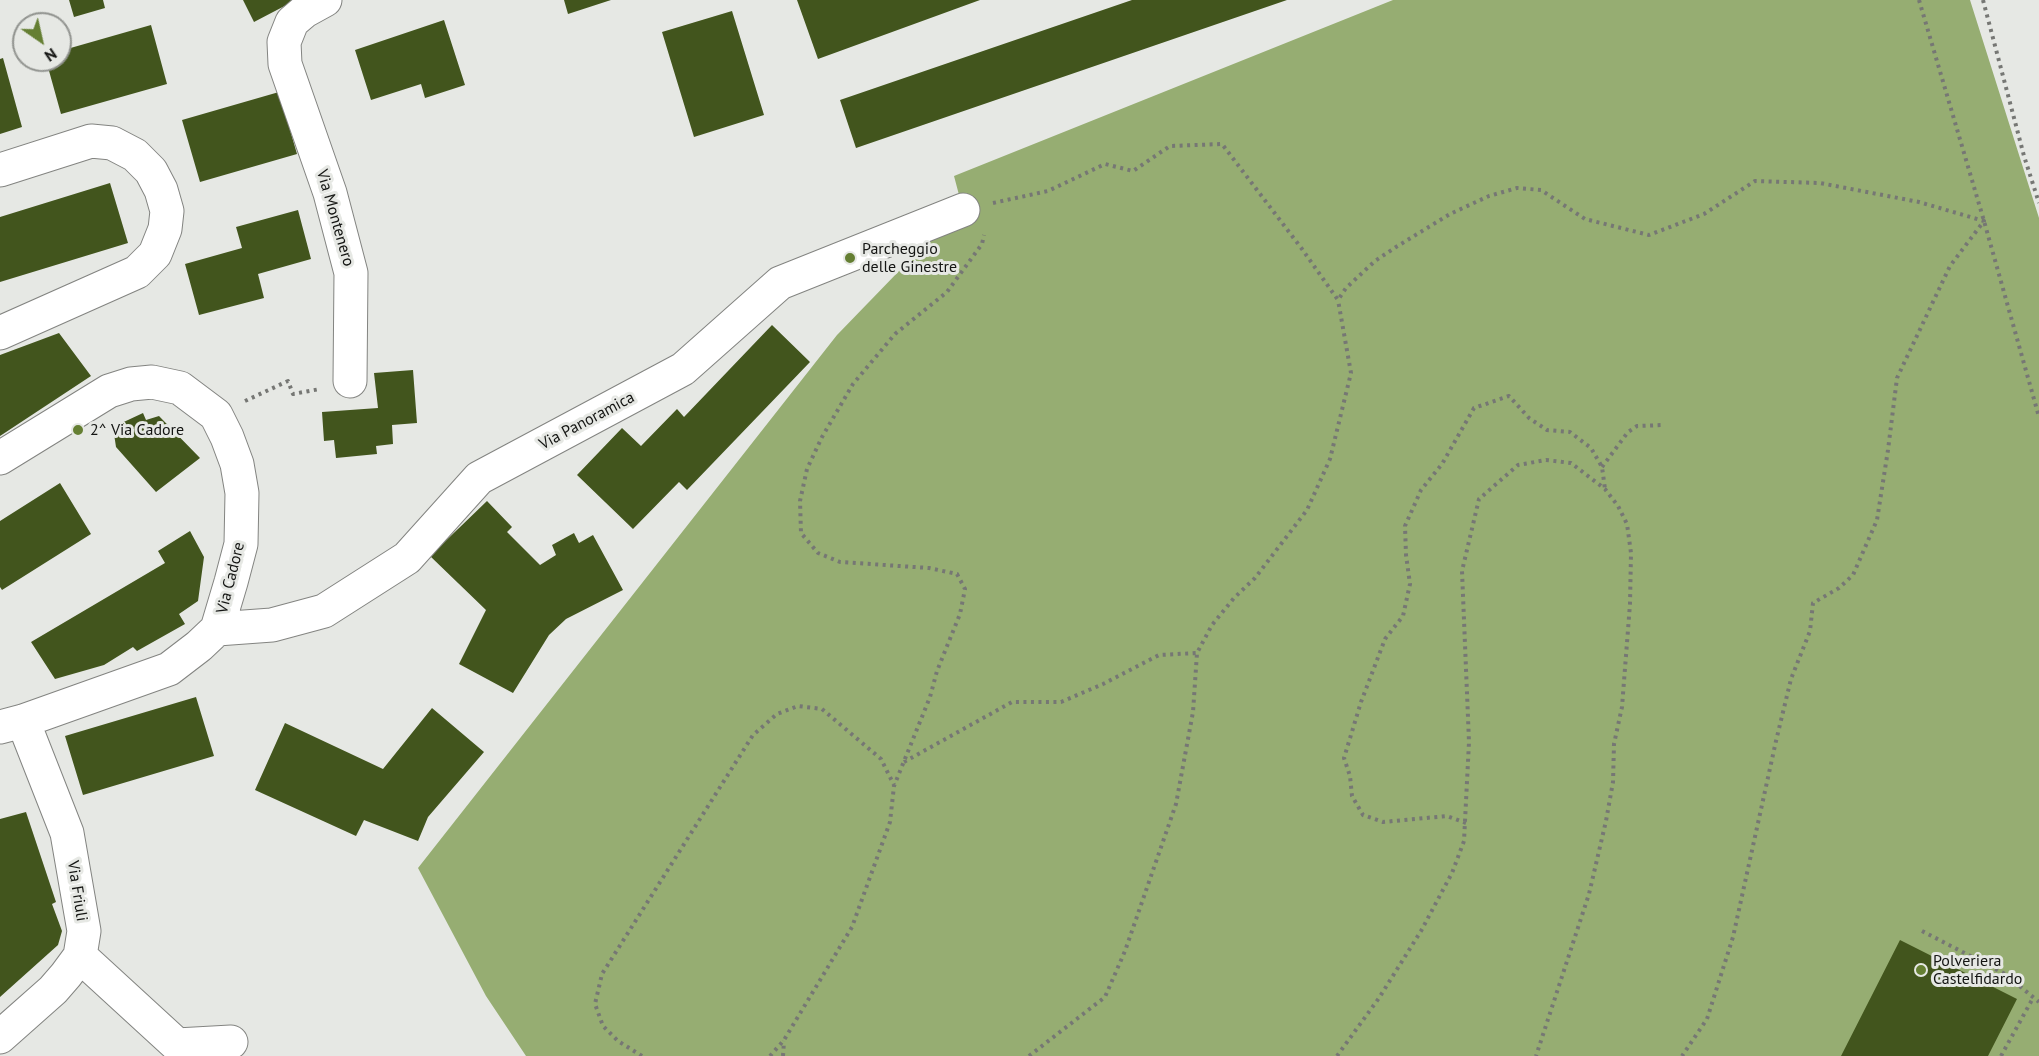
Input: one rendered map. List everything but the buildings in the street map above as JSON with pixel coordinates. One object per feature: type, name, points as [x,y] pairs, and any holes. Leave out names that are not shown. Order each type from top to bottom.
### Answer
[{"type":"street","name":"Via Montenero","points":[[325,0],[305,11],[292,22],[284,42],[285,64],[330,194],[351,273],[350,381]]},
{"type":"street","points":[[0,170],[91,141],[112,142],[135,155],[151,171],[161,190],[167,211],[165,229],[155,254],[137,272],[0,333]]},
{"type":"street","name":"Via Panoramica","points":[[217,629],[272,625],[324,611],[407,558],[479,478],[683,369],[780,283],[977,207]]},
{"type":"street","name":"Via Cadore","points":[[0,458],[109,391],[130,384],[152,382],[180,388],[216,415],[237,464],[242,493],[241,544],[217,629],[200,646],[169,669],[12,724]]},
{"type":"street","name":"Via Friuli","points":[[12,724],[67,833],[84,931],[80,956]]},
{"type":"street","points":[[0,1037],[53,990],[80,956],[177,1045],[231,1042]]},
{"type":"path","points":[[1919,0],[2039,417]]},
{"type":"path","points":[[1983,0],[2024,156],[2039,203]]},
{"type":"path","points":[[770,1056],[784,1040],[852,927],[890,822],[894,786],[960,614],[965,589],[957,574],[928,568],[840,562],[818,553],[801,533],[800,501],[807,469],[822,437],[853,384],[895,334],[947,292],[982,244],[977,207],[1048,191],[1105,164],[1133,171],[1170,146],[1222,144],[1338,300],[1351,373],[1330,459],[1307,510],[1255,578],[1234,598],[1212,625],[1197,653],[1193,712],[1176,804],[1125,951],[1105,997],[1029,1056]]},
{"type":"path","points":[[1338,300],[1346,288],[1375,261],[1396,247],[1450,214],[1489,196],[1517,188],[1541,190],[1585,219],[1649,235],[1704,214],[1755,181],[1820,183],[1919,202],[1984,221]]},
{"type":"path","points":[[1683,1056],[1707,1018],[1733,937],[1776,741],[1791,679],[1810,631],[1813,603],[1839,588],[1853,575],[1877,520],[1897,378],[1950,266],[1984,221]]},
{"type":"path","points":[[216,415],[288,381],[293,394],[350,381]]},
{"type":"path","points":[[1466,823],[1447,816],[1383,822],[1363,815],[1352,796],[1350,776],[1344,758],[1361,702],[1385,639],[1403,616],[1410,584],[1405,526],[1421,490],[1442,464],[1474,408],[1509,396],[1529,418],[1547,430],[1570,432],[1591,448],[1602,467],[1605,489]]},
{"type":"path","points":[[1602,467],[1628,432],[1637,426],[1663,425]]},
{"type":"path","points":[[1337,1056],[1379,998],[1421,931],[1452,873],[1464,841],[1468,742],[1462,571],[1479,499],[1518,465],[1546,460],[1571,464],[1605,489],[1618,506],[1627,524],[1631,553],[1630,604],[1622,707],[1614,744],[1613,782],[1606,821],[1589,894],[1536,1056]]},
{"type":"path","points":[[904,762],[1012,702],[1062,702],[1159,654],[1197,653]]},
{"type":"path","points":[[642,1056],[618,1041],[603,1026],[596,1004],[602,974],[753,735],[777,714],[798,706],[822,709],[881,759],[894,786]]},
{"type":"path","points":[[1922,930],[2005,974],[2039,1002]]},
{"type":"path","points":[[2001,1056],[2033,998]]},
{"type":"path","points":[[783,1056],[784,1040]]},
{"type":"green space","points":[[1393,0],[1970,0],[2039,218],[2039,1056],[526,1056],[486,996],[418,868],[837,335],[963,210],[954,176]]},
{"type":"place","name":"Parcheggio delle Ginestre","points":[[850,258]]},
{"type":"place","name":"2^ Via Cadore","points":[[78,430]]},
{"type":"place","name":"Polveriera Castelfidardo","points":[[1921,970]]}]
